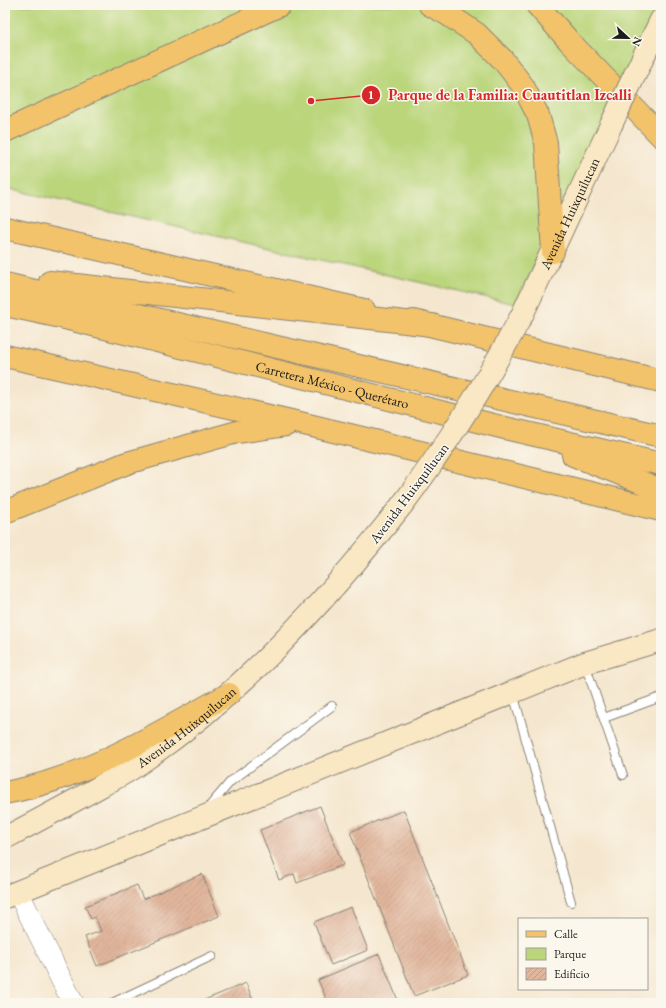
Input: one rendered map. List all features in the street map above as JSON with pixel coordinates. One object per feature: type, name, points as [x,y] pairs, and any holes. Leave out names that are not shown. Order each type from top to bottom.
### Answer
[{"type":"main road","points":[[5,131],[280,5]]},
{"type":"main road","points":[[430,5],[448,14],[477,34],[498,55],[523,86],[538,114],[546,143],[552,252]]},
{"type":"main road","points":[[537,5],[569,41],[661,136]]},
{"type":"main road","name":"Avenida Huixquilucan","points":[[5,838],[136,766],[199,719],[229,694],[284,642],[362,555],[430,468],[497,362],[523,314],[661,20]]},
{"type":"main road","points":[[5,228],[432,325],[661,381]]},
{"type":"main road","points":[[5,278],[432,325]]},
{"type":"main road","name":"Carretera México - Querétaro","points":[[5,284],[661,436]]},
{"type":"main road","name":"Carretera México - Querétaro","points":[[5,305],[69,319],[509,429],[661,464]]},
{"type":"main road","points":[[5,356],[300,423],[661,510]]},
{"type":"main road","points":[[5,512],[127,463],[237,432],[300,423]]},
{"type":"main road","points":[[509,429],[661,490]]},
{"type":"main road","points":[[12,894],[585,663],[661,640]]},
{"type":"main road","points":[[5,793],[36,786],[84,770],[166,729],[229,694]]},
{"type":"street","points":[[12,894],[73,1003]]},
{"type":"lane","points":[[585,663],[623,775]]},
{"type":"lane","points":[[513,692],[571,902]]},
{"type":"lane","points":[[604,718],[661,697]]},
{"type":"lane","points":[[200,818],[231,781],[332,706]]},
{"type":"lane","points":[[112,1003],[212,956]]},
{"type":"green space","points":[[5,5],[661,5],[661,13],[515,304],[5,188]]},
{"type":"building","points":[[320,806],[343,865],[297,883],[294,874],[279,880],[260,830]]},
{"type":"building","points":[[404,810],[468,975],[414,996],[350,832]]},
{"type":"building","points":[[202,874],[219,916],[97,966],[85,937],[101,931],[95,917],[91,919],[85,906],[137,885],[143,899]]},
{"type":"building","points":[[351,907],[368,950],[331,965],[314,922]]},
{"type":"building","points":[[379,954],[399,1003],[328,1003],[318,980]]},
{"type":"building","points":[[246,983],[254,1003],[197,1003]]},
{"type":"place","name":"Parque de la Familia: Cuautitlan Izcalli","points":[[311,101]]}]
